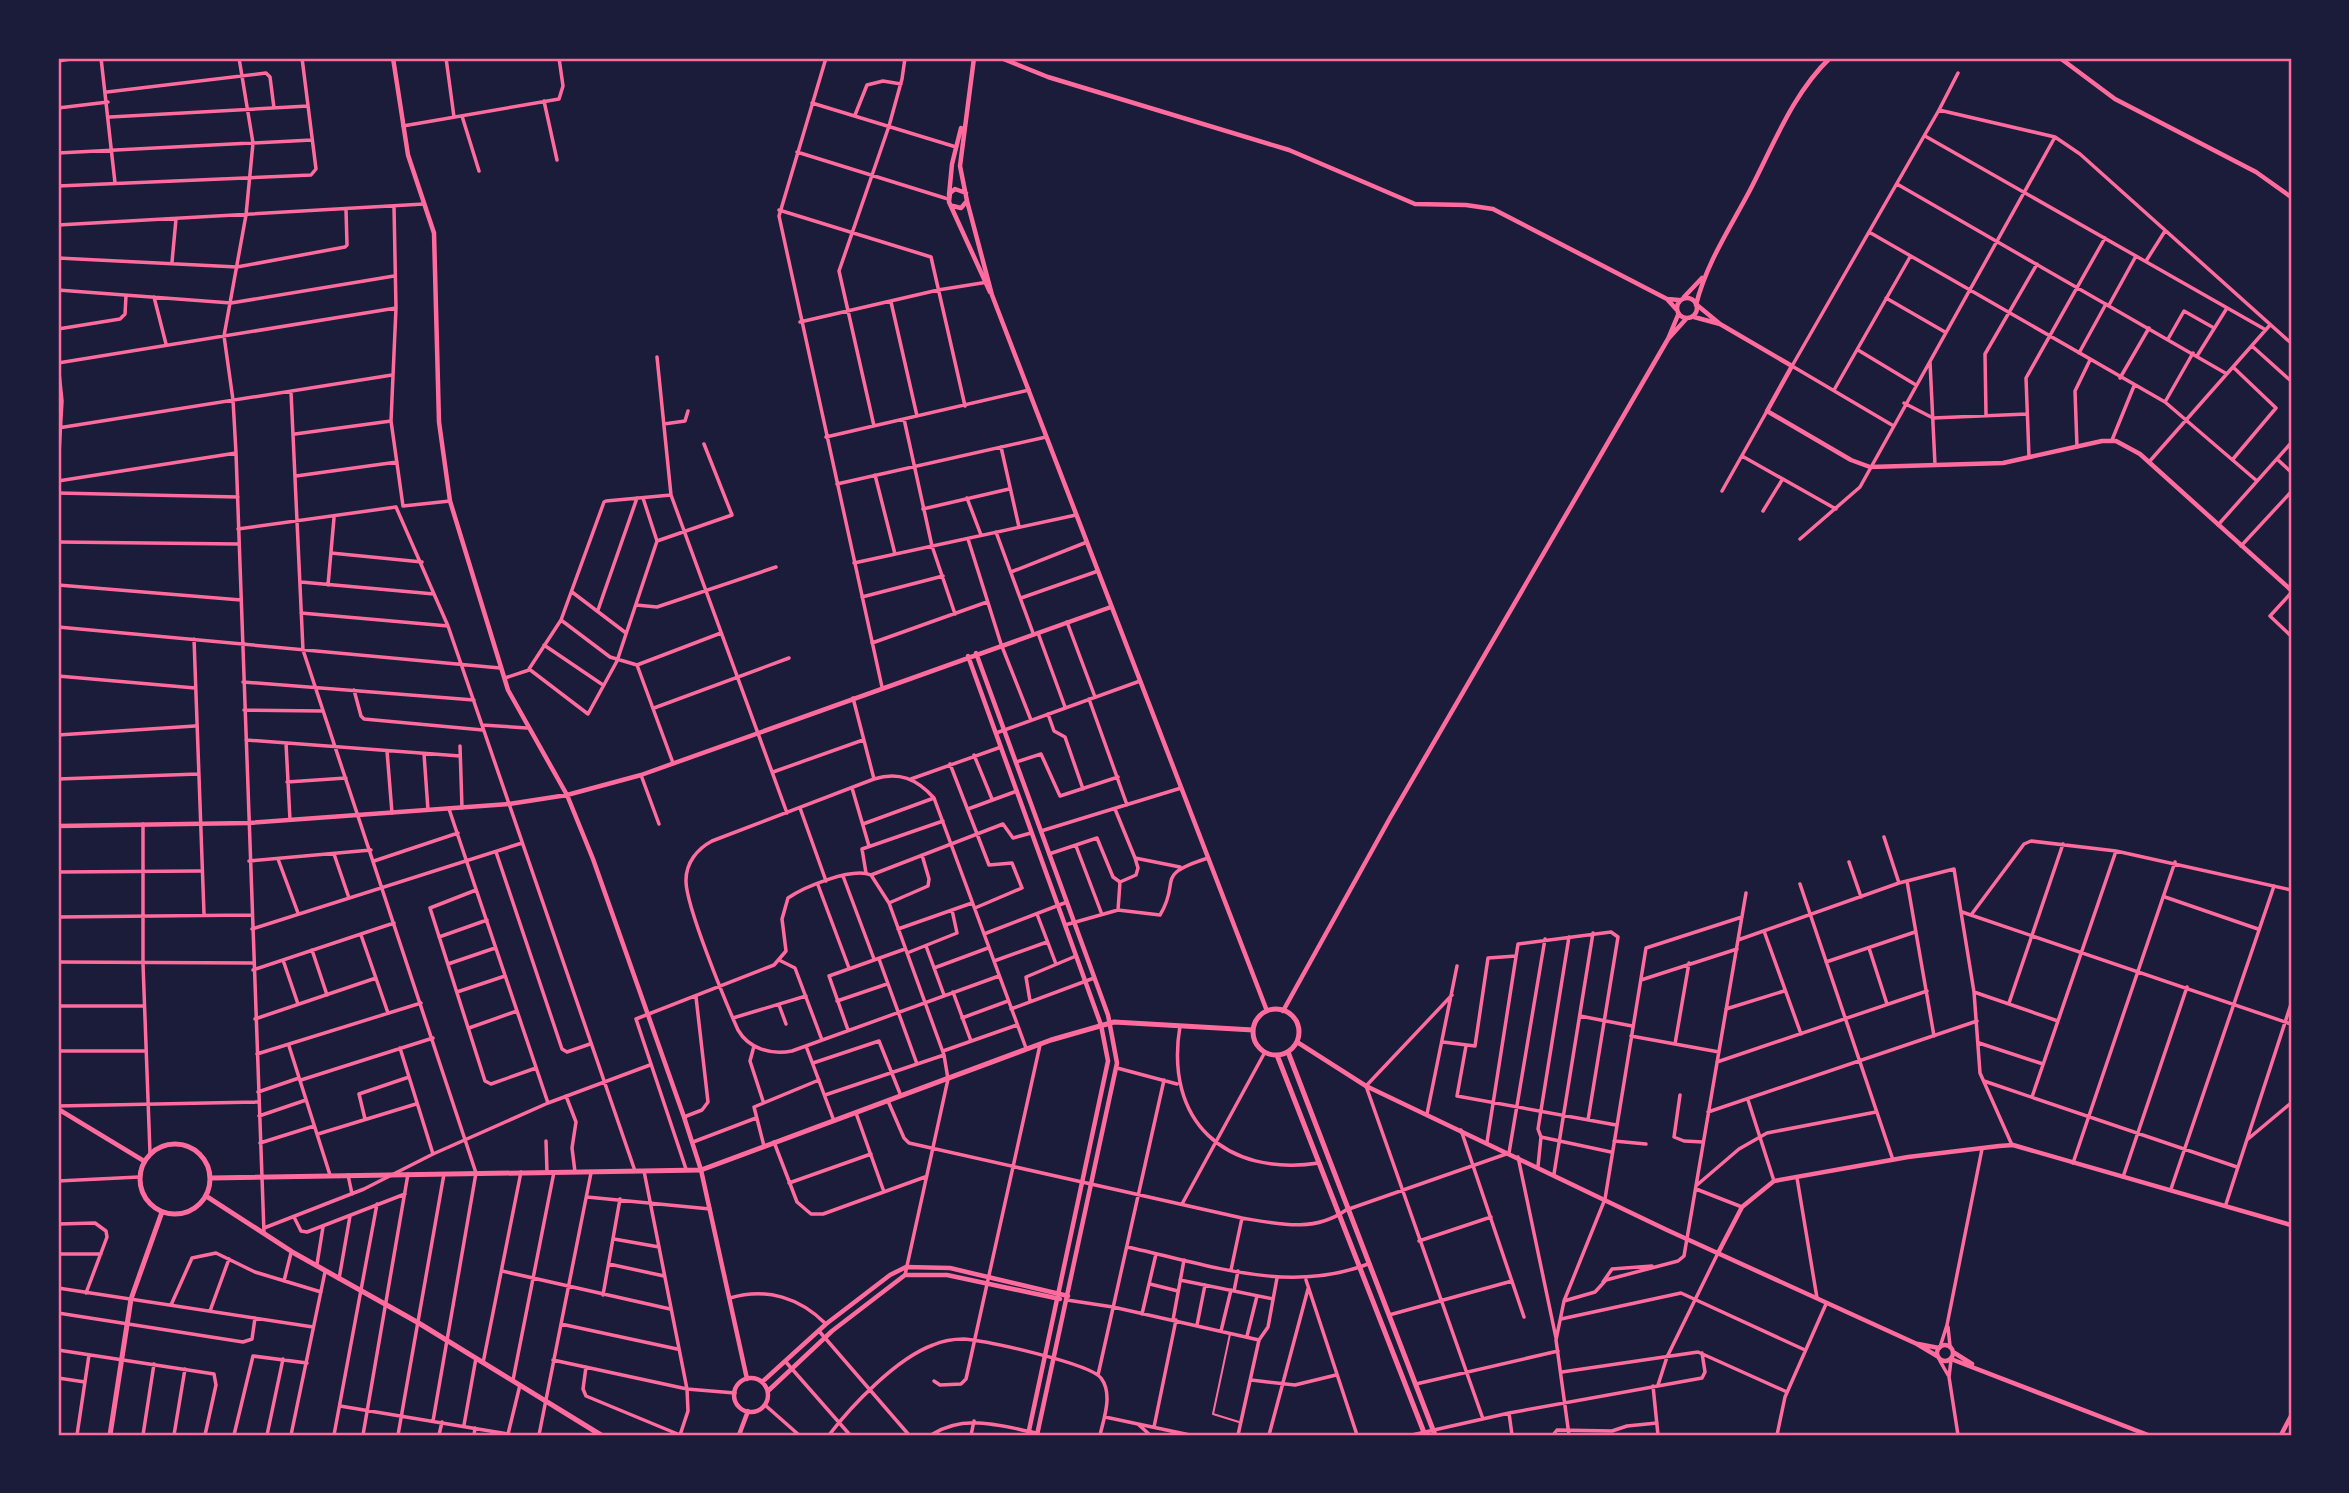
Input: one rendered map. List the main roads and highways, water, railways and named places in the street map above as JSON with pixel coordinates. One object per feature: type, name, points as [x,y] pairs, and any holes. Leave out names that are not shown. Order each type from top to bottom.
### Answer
[{"type":"main road","points":[[1267,1011],[1283,1011],[1297,1023],[1297,1042],[1288,1052],[1278,1055],[1265,1052],[1255,1041],[1253,1030],[1257,1019],[1267,1011]]},
{"type":"main road","points":[[211,1178],[701,1170],[1040,1045],[1110,1022],[1253,1030]]},
{"type":"main road","points":[[1288,1052],[1346,1210],[1390,1315],[1434,1433]]},
{"type":"main road","points":[[1278,1055],[1424,1434]]},
{"type":"main road","points":[[169,1144],[190,1147],[206,1161],[211,1178],[206,1196],[186,1212],[162,1212],[145,1198],[139,1177],[144,1161],[150,1153],[169,1144]]},
{"type":"main road","points":[[206,1196],[264,1231],[291,1252],[418,1322],[601,1435]]},
{"type":"main road","points":[[110,1435],[131,1299],[162,1212]]}]
